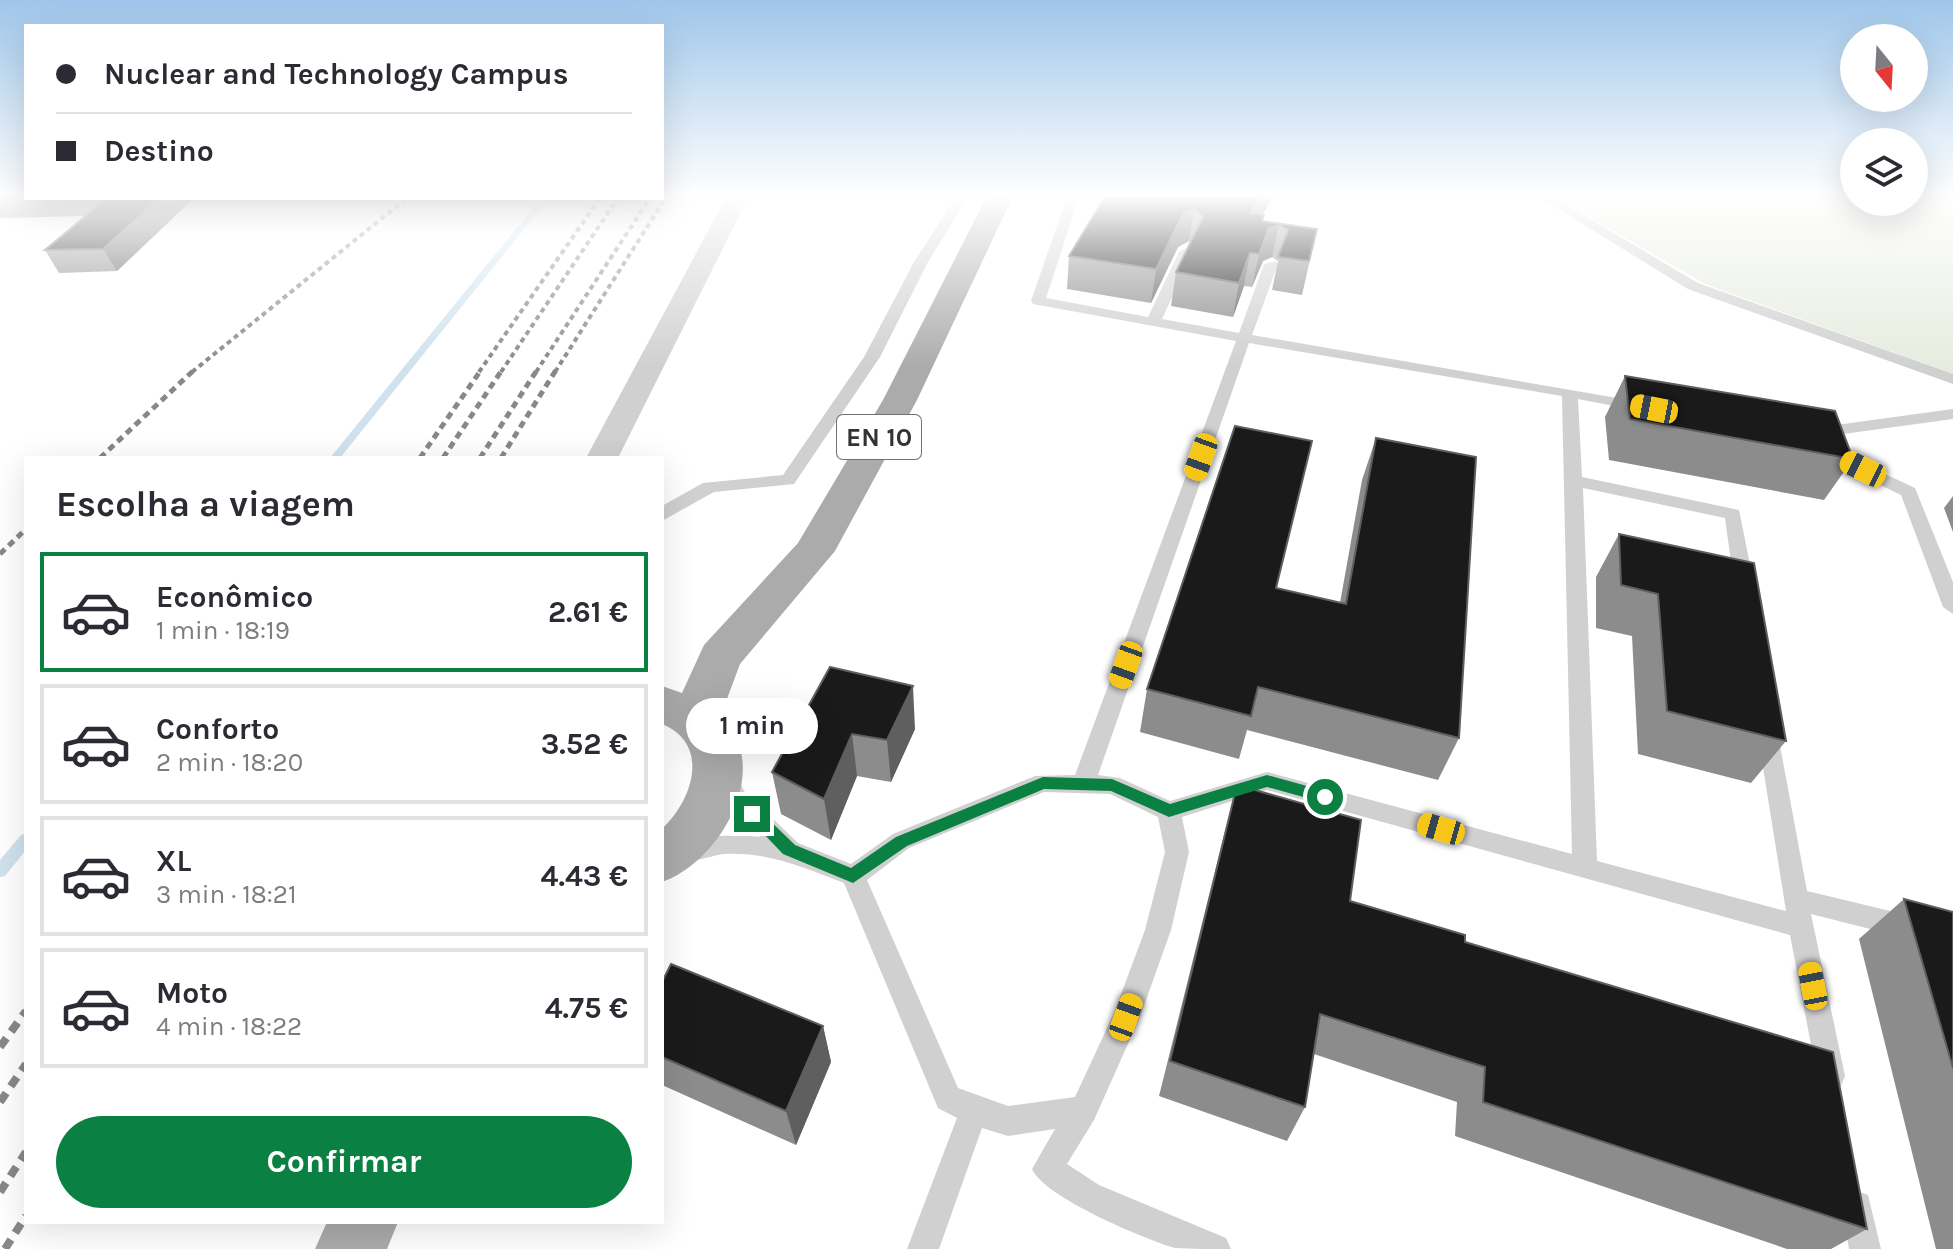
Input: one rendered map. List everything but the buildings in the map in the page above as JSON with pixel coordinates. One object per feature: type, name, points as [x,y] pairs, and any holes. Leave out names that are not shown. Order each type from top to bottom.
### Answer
[{"type":"main road","name":"EN 10","points":[[667,857],[703,822],[719,787],[684,717],[720,657],[814,551],[900,400],[969,252]]},
{"type":"main road","points":[[350,1249],[363,1224]]},
{"type":"street","points":[[603,456],[709,252]]},
{"type":"lane","points":[[664,513],[688,494],[725,481],[759,484],[788,480],[872,357],[927,252]]},
{"type":"lane","points":[[1056,252],[1038,301],[1659,410]]},
{"type":"lane","points":[[1153,322],[1186,252]]},
{"type":"lane","points":[[1637,252],[1693,286],[1953,379]]},
{"type":"lane","points":[[1083,784],[1271,264]]},
{"type":"lane","points":[[1570,393],[1585,868]]},
{"type":"lane","points":[[1953,414],[1793,436],[1909,492],[1953,607]]},
{"type":"lane","points":[[1574,481],[1733,514],[1748,606]]},
{"type":"lane","points":[[1766,714],[1801,927],[1835,1096]]},
{"type":"lane","points":[[684,717],[734,796],[789,850]]},
{"type":"lane","points":[[853,876],[901,841],[1043,783],[1112,785],[1169,811],[1267,781],[1801,927]]},
{"type":"lane","points":[[1169,811],[1177,852],[1158,930],[1126,1017],[1084,1110],[1047,1169],[1088,1196],[1215,1249]]},
{"type":"lane","points":[[667,857],[725,844],[789,850],[853,876],[948,1098],[974,1111],[1008,1121],[1084,1110]]},
{"type":"lane","points":[[1796,899],[1953,938]]},
{"type":"lane","points":[[923,1249],[974,1111]]},
{"type":"lane","points":[[1853,1188],[1865,1249]]},
{"type":"shaded area","points":[[1650,252],[1953,252],[1953,374],[1705,284]]},
{"type":"waterway","points":[[337,456],[501,252]]},
{"type":"waterway","points":[[0,871],[24,841]]},
{"type":"railway","points":[[192,372],[340,252]]},
{"type":"railway","points":[[479,372],[562,252]]},
{"type":"railway","points":[[501,372],[581,252]]},
{"type":"railway","points":[[536,372],[614,252]]},
{"type":"railway","points":[[555,372],[631,252]]},
{"type":"railway","points":[[102,456],[194,370]]},
{"type":"railway","points":[[421,456],[481,370]]},
{"type":"railway","points":[[444,456],[502,370]]},
{"type":"railway","points":[[481,456],[537,370]]},
{"type":"railway","points":[[502,456],[556,370]]},
{"type":"railway","points":[[0,554],[24,531]]},
{"type":"railway","points":[[0,1047],[24,1014]]},
{"type":"railway","points":[[0,1102],[24,1067]]},
{"type":"railway","points":[[0,1192],[24,1155]]},
{"type":"railway","points":[[5,1249],[24,1219]]},
{"type":"route","points":[[752,814],[789,850],[853,876],[901,841],[1043,783],[1112,785],[1169,811],[1267,781],[1325,797]]}]
